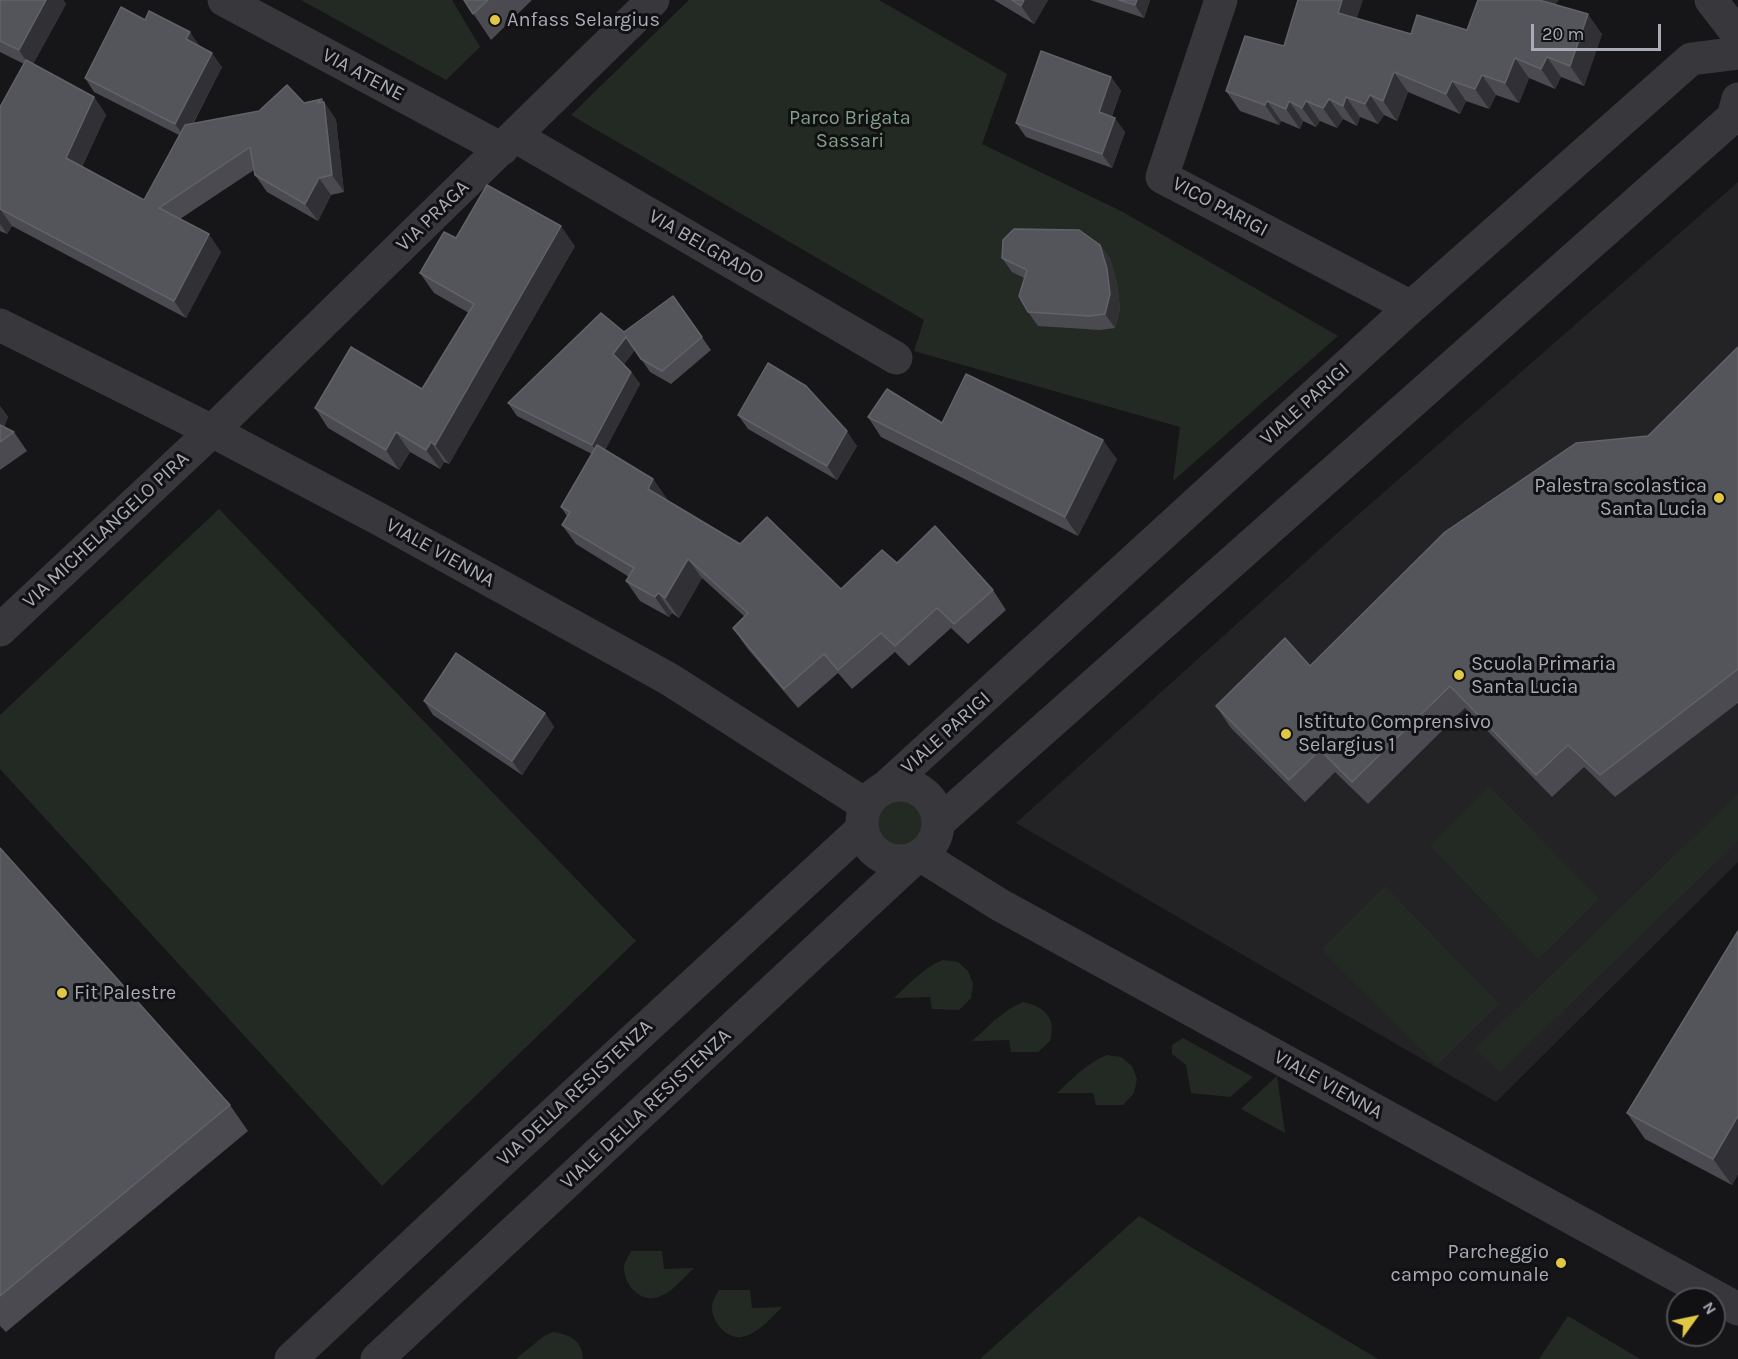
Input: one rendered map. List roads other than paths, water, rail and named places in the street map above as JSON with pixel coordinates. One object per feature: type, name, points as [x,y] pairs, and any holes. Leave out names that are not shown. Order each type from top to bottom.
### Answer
[{"type":"street","name":"VIA ATENE","points":[[224,0],[508,142]]},
{"type":"street","name":"VIA PRAGA","points":[[212,431],[653,0]]},
{"type":"street","name":"VICO PARIGI","points":[[1221,0],[1162,177],[1411,307]]},
{"type":"street","points":[[1711,0],[1738,35]]},
{"type":"street","name":"VIALE PARIGI","points":[[872,807],[1411,307],[1692,59],[1738,53]]},
{"type":"street","points":[[872,807],[864,837],[870,848],[891,860],[903,861],[917,857],[932,844],[937,834],[938,823],[1734,117],[1738,99]]},
{"type":"street","name":"VIA BELGRADO","points":[[508,142],[896,358]]},
{"type":"street","name":"VIALE VIENNA","points":[[0,325],[212,431],[379,519],[669,679],[872,807]]},
{"type":"street","name":"VIA MICHELANGELO PIRA","points":[[0,630],[212,431]]},
{"type":"street","name":"VIALE PARIGI","points":[[872,807],[900,784],[912,786],[931,800],[938,823]]},
{"type":"street","name":"VIA DELLA RESISTENZA","points":[[291,1359],[872,807]]},
{"type":"street","name":"VIALE VIENNA","points":[[917,857],[1010,911],[1738,1309]]},
{"type":"street","name":"VIALE DELLA RESISTENZA","points":[[377,1359],[917,857]]},
{"type":"place","name":"Anfass Selargius","points":[[495,20]]},
{"type":"place","name":"Palestra scolastica Santa Lucia","points":[[1719,498]]},
{"type":"place","name":"Scuola Primaria Santa Lucia","points":[[1459,675]]},
{"type":"place","name":"Istituto Comprensivo Selargius 1","points":[[1286,734]]},
{"type":"place","name":"Fit Palestre","points":[[62,993]]},
{"type":"place","name":"Parcheggio campo comunale","points":[[1561,1263]]},
{"type":"park label","name":"Parco Brigata Sassari","points":[[850,130]]}]
